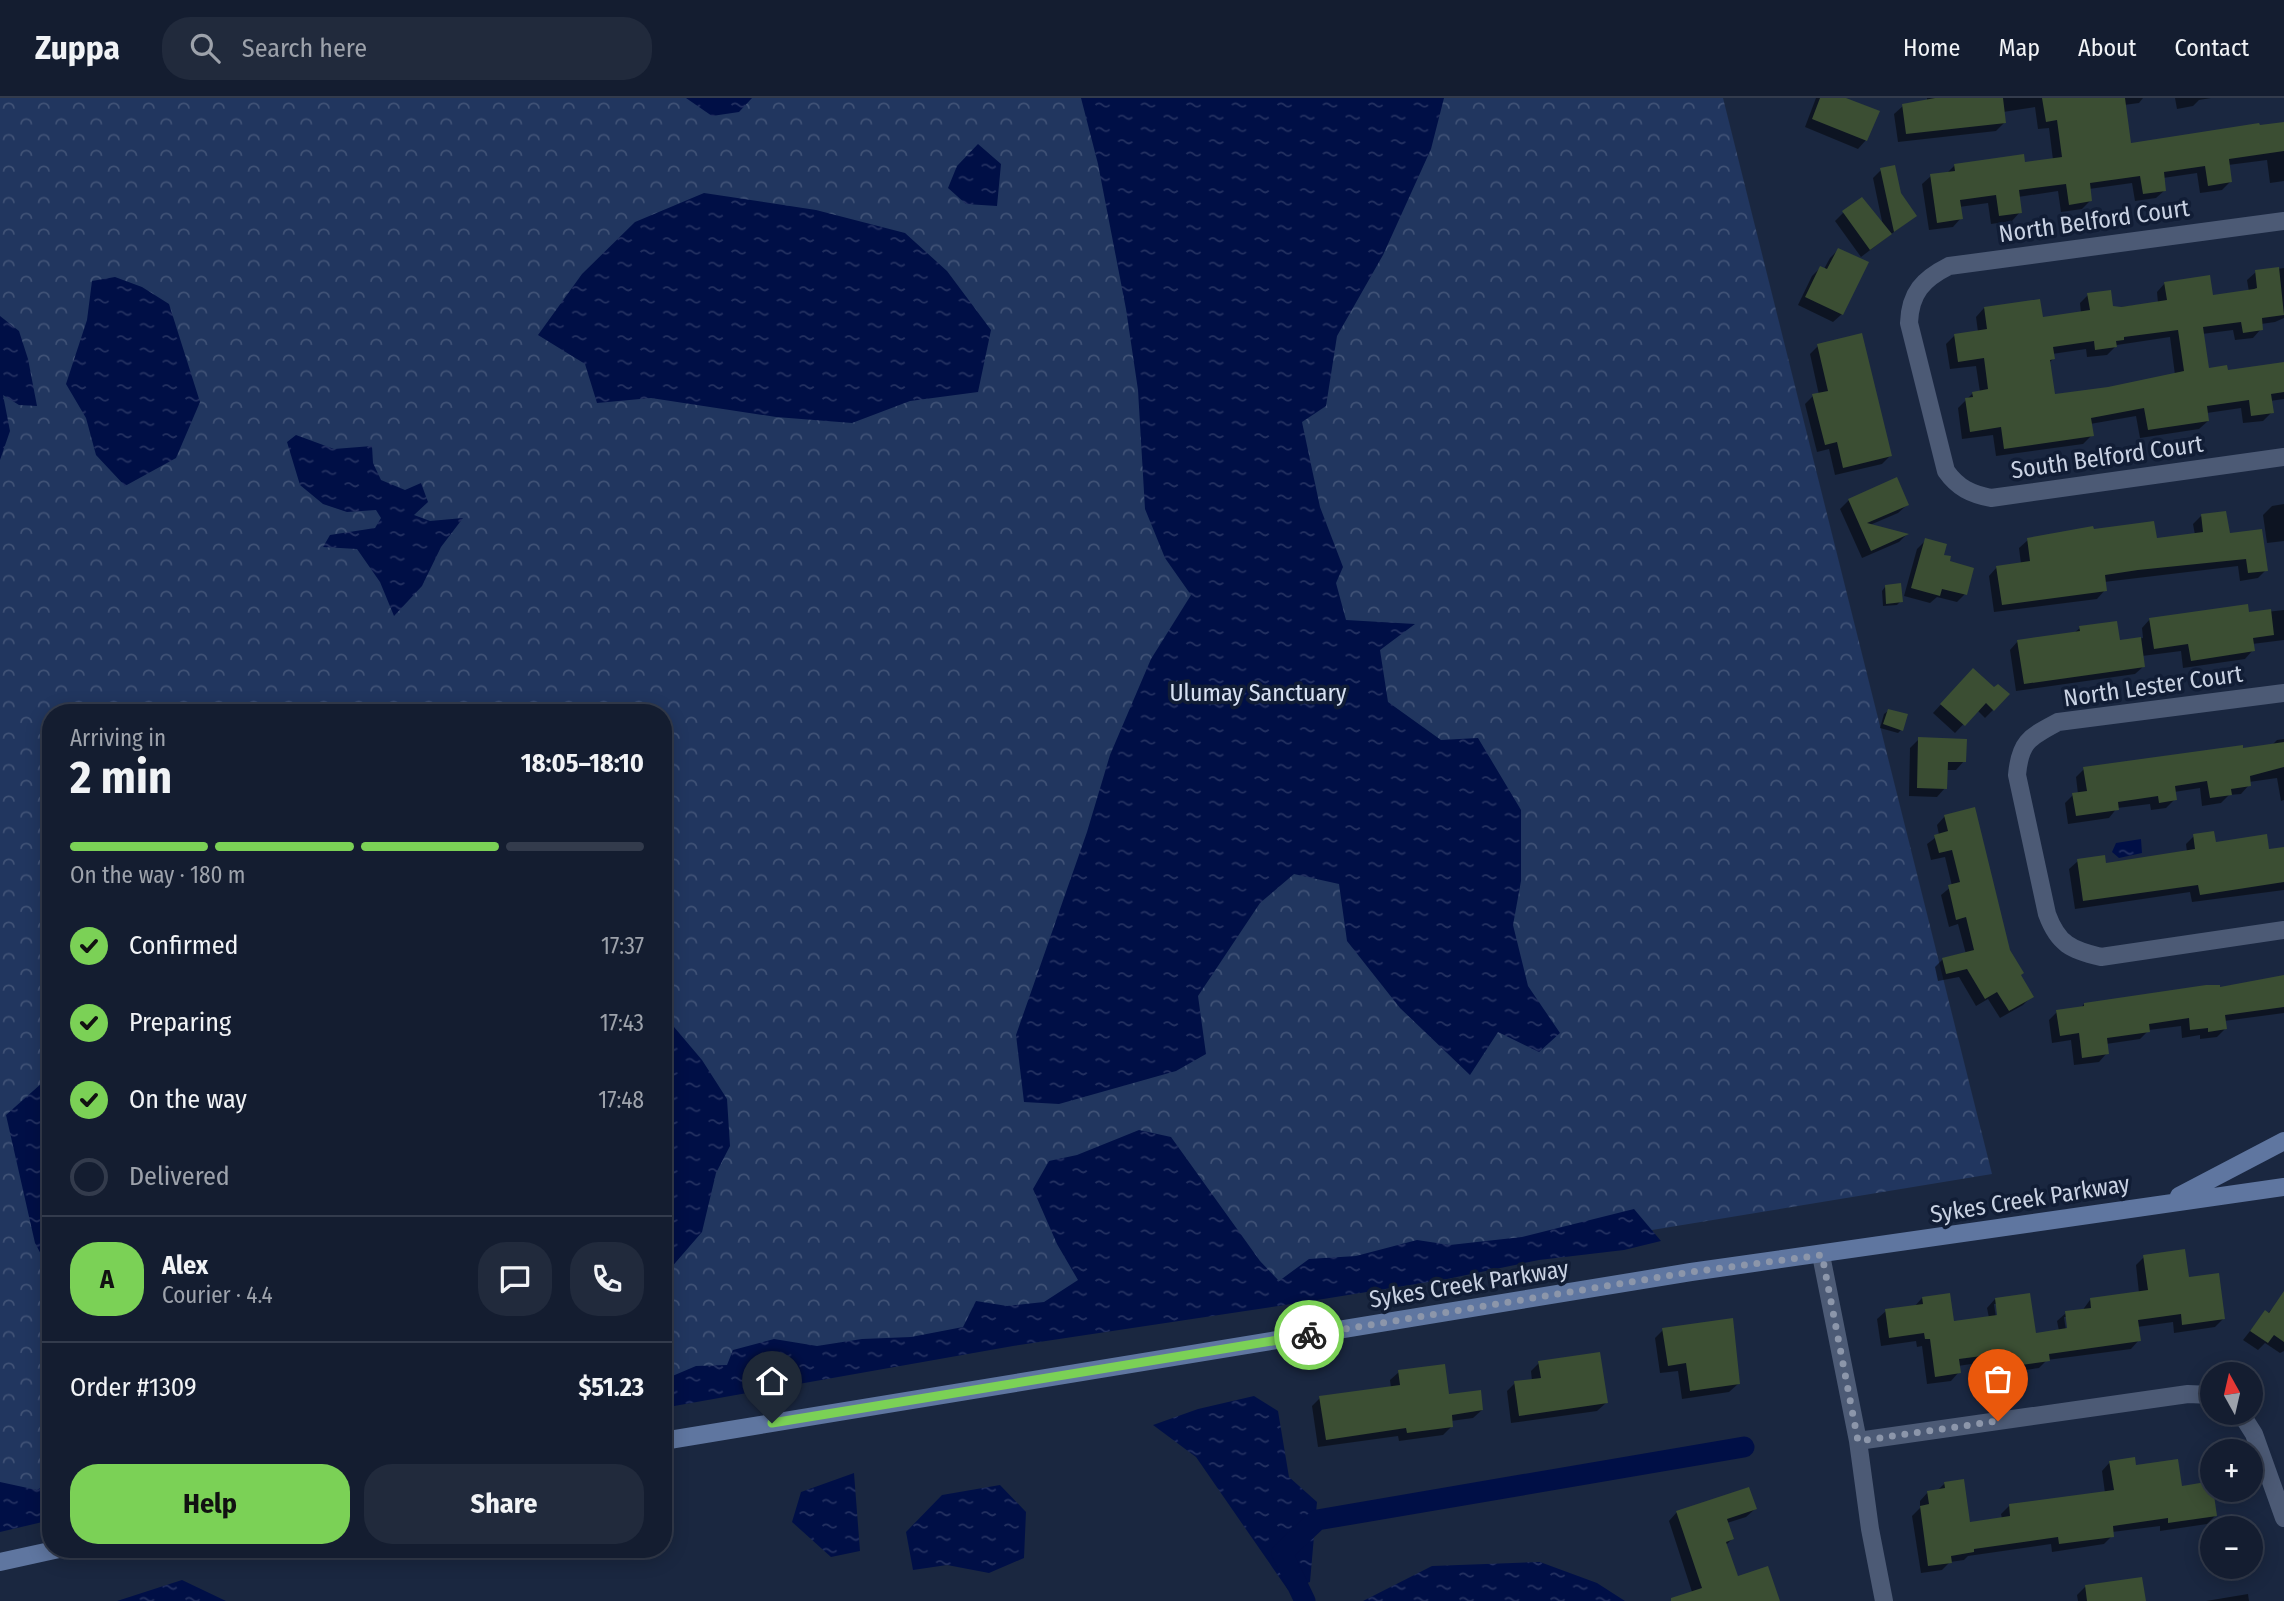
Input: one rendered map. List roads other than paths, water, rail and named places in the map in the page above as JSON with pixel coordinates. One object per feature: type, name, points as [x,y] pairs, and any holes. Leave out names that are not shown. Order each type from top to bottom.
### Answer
[{"type":"street","name":"North Belford Court","points":[[1946,471],[1909,323],[1912,298],[1928,278],[1961,264],[2284,221]]},
{"type":"street","name":"South Belford Court","points":[[1946,471],[1964,490],[1991,498],[2284,457]]},
{"type":"street","name":"North Lester Court","points":[[2284,693],[2058,723],[2031,737],[2019,755],[2017,775],[2054,932],[2064,943],[2081,953],[2101,957],[2284,930]]},
{"type":"street","points":[[2167,1203],[2284,1141]]},
{"type":"street","name":"Sykes Creek Parkway","points":[[672,1440],[1691,1272],[2284,1187]]},
{"type":"street","points":[[1822,1255],[1858,1441],[1870,1529],[1884,1601]]},
{"type":"street","points":[[1858,1441],[2188,1394],[2200,1394]]},
{"type":"street","points":[[2248,1425],[2254,1434],[2284,1518]]},
{"type":"street","points":[[0,1562],[42,1553]]},
{"type":"water","points":[[686,98],[752,98],[739,112],[712,116]]},
{"type":"water","points":[[1081,98],[1444,98],[1431,149],[1383,255],[1337,336],[1326,406],[1302,422],[1320,507],[1343,567],[1336,583],[1346,620],[1415,624],[1380,650],[1388,702],[1441,740],[1478,738],[1521,810],[1521,881],[1513,925],[1528,986],[1560,1033],[1539,1052],[1498,1032],[1470,1075],[1400,1008],[1347,941],[1339,884],[1294,874],[1260,903],[1198,996],[1206,1054],[1176,1071],[1059,1104],[1024,1102],[1016,1035],[1087,832],[1110,755],[1151,659],[1191,595],[1165,558],[1145,509],[1138,390],[1126,309],[1098,164]]},
{"type":"water","points":[[978,144],[1001,164],[997,206],[966,204],[948,188],[957,166]]},
{"type":"water","points":[[704,193],[816,210],[905,233],[947,271],[991,330],[978,392],[910,401],[852,423],[776,417],[651,398],[597,403],[585,364],[538,335],[582,274],[635,222]]},
{"type":"water","points":[[115,277],[142,287],[169,304],[200,402],[176,458],[125,486],[96,455],[86,418],[66,384],[87,320],[92,281]]},
{"type":"water","points":[[0,316],[19,331],[28,359],[37,406],[19,405],[3,395],[10,431],[0,460]]},
{"type":"water","points":[[296,435],[334,449],[372,446],[373,463],[381,480],[405,490],[421,483],[428,502],[414,515],[430,521],[463,518],[441,547],[422,586],[394,616],[380,582],[357,549],[323,547],[330,535],[375,528],[381,518],[376,510],[347,512],[323,504],[300,485],[287,442]]},
{"type":"water","points":[[2141,839],[2142,853],[2119,858],[2112,852],[2116,843]]},
{"type":"water","points":[[672,1025],[702,1060],[727,1099],[730,1146],[716,1173],[702,1232],[672,1267]]},
{"type":"water","points":[[42,1083],[42,1256],[35,1243],[6,1115]]},
{"type":"water","points":[[1139,1130],[1171,1137],[1260,1261],[1279,1281],[1309,1259],[1356,1256],[1417,1240],[1450,1245],[1522,1237],[1634,1209],[1661,1241],[1624,1250],[1539,1260],[1447,1279],[1013,1346],[672,1406],[672,1376],[696,1366],[727,1365],[733,1350],[774,1339],[817,1346],[862,1339],[911,1337],[963,1327],[976,1301],[1007,1306],[1044,1302],[1078,1280],[1057,1244],[1033,1189],[1049,1161],[1077,1155]]},
{"type":"water","points":[[1254,1396],[1278,1411],[1289,1477],[1317,1502],[1310,1582],[1288,1590],[1196,1457],[1153,1425],[1198,1409]]},
{"type":"water","points":[[854,1473],[860,1551],[831,1557],[792,1522],[801,1492]]},
{"type":"water","points":[[0,1482],[37,1490],[42,1487],[42,1522],[0,1532]]},
{"type":"water","points":[[1000,1485],[1026,1512],[1024,1558],[989,1573],[947,1565],[913,1570],[906,1532],[942,1495]]},
{"type":"water","points":[[1540,1562],[1597,1583],[1625,1601],[1363,1601],[1432,1566]]},
{"type":"water","points":[[182,1580],[226,1601],[117,1601]]},
{"type":"waterway","points":[[1305,1601],[1282,1553],[1317,1520],[1744,1447]]},
{"type":"park label","name":"Ulumay Sanctuary","points":[[1258,693]]}]
